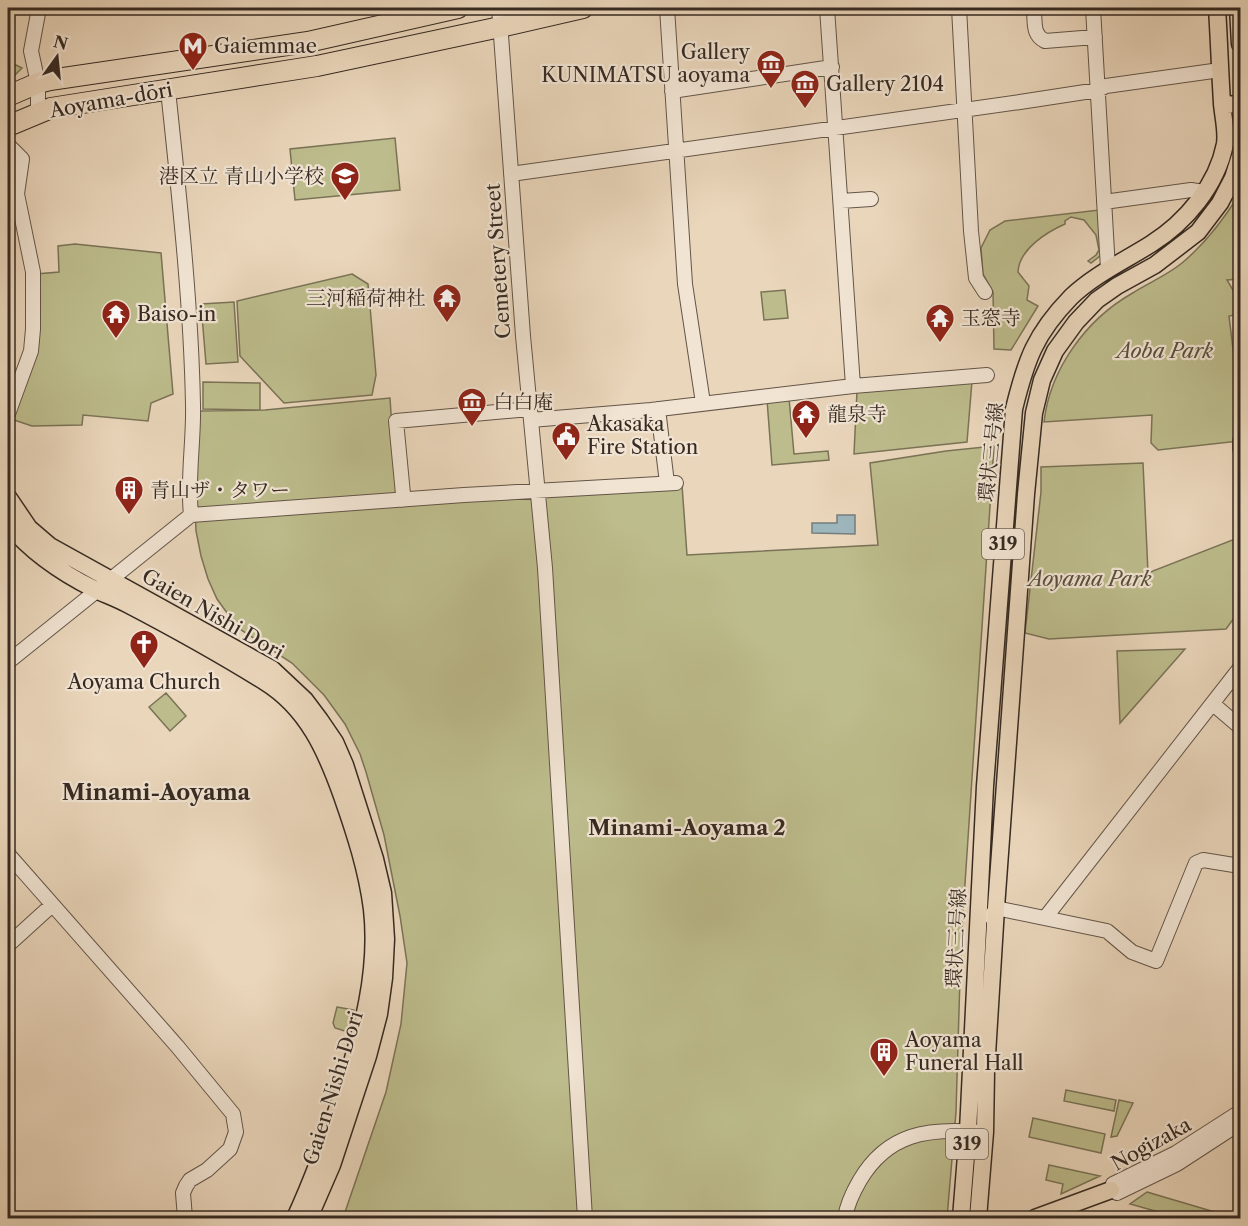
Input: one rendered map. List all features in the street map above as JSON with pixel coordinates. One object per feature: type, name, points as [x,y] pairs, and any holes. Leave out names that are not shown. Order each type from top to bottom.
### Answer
[{"type":"highway","name":"Aoyama-dōri","points":[[8,96],[38,83],[308,42],[458,8]]},
{"type":"highway","name":"Aoyama-dōri","points":[[8,126],[38,112],[68,105],[316,66],[583,8]]},
{"type":"main road","name":"319","points":[[1217,8],[1222,105]]},
{"type":"main road","points":[[1238,8],[1240,44]]},
{"type":"main road","points":[[1222,105],[1240,104]]},
{"type":"main road","name":"環状三号線","points":[[968,1131],[985,786],[1014,409],[1024,367],[1040,335],[1072,297],[1108,269],[1169,232],[1204,192],[1215,176],[1225,141],[1222,105]]},
{"type":"main road","name":"環状三号線","points":[[985,1132],[986,1071],[996,908],[1026,494],[1034,413],[1042,380],[1055,351],[1076,322],[1097,300],[1155,265],[1198,232],[1220,203],[1233,178],[1240,156]]},
{"type":"main road","name":"Gaien Nishi Dori","points":[[8,497],[29,528],[50,546],[110,579],[209,641],[267,683],[290,702],[306,721],[328,756],[353,827],[367,879],[372,911],[372,957],[366,1012],[322,1156],[295,1218]]},
{"type":"main road","name":"Gaien Nishi Dori","points":[[8,524],[20,539],[46,561],[96,590],[272,669],[305,700],[335,742],[345,765],[375,859],[383,893],[386,939],[384,978],[379,1014],[368,1056],[341,1141],[309,1218]]},
{"type":"main road","name":"319","points":[[961,1218],[968,1131]]},
{"type":"main road","name":"319","points":[[977,1216],[985,1132]]},
{"type":"main road","points":[[1035,1218],[1111,1190]]},
{"type":"street","points":[[38,112],[38,83],[31,51],[39,8]]},
{"type":"street","name":"Cemetery Street","points":[[499,8],[545,568],[585,1218]]},
{"type":"street","points":[[667,8],[686,297],[703,403]]},
{"type":"street","points":[[827,8],[853,386]]},
{"type":"street","points":[[959,8],[971,231],[976,278],[985,292]]},
{"type":"street","points":[[1093,8],[1108,269]]},
{"type":"street","points":[[1034,11],[1035,31],[1038,38],[1045,41],[1095,37]]},
{"type":"street","points":[[672,91],[831,67]]},
{"type":"street","points":[[511,174],[966,110],[1098,90],[1106,86],[1220,70]]},
{"type":"street","points":[[168,90],[183,229],[193,395],[191,515]]},
{"type":"street","points":[[8,145],[22,159],[16,194],[33,272],[34,304],[31,351],[8,414]]},
{"type":"street","points":[[1104,202],[1191,190],[1204,192]]},
{"type":"street","points":[[841,201],[871,199]]},
{"type":"street","points":[[402,500],[396,421],[658,409],[853,386],[987,375]]},
{"type":"street","points":[[8,662],[191,515],[538,490],[671,483],[658,409]]},
{"type":"street","points":[[1240,440],[1240,449]]},
{"type":"street","points":[[1045,918],[1240,668]]},
{"type":"street","points":[[1213,704],[1240,727]]},
{"type":"street","points":[[8,854],[177,1046],[235,1118],[236,1131],[230,1149],[207,1170],[190,1180],[186,1186],[183,1193],[185,1218]]},
{"type":"street","points":[[977,940],[996,908],[1107,931],[1132,952],[1156,962],[1196,863],[1203,860],[1240,866]]},
{"type":"street","points":[[8,945],[52,905]]},
{"type":"street","name":"Nogizaka","points":[[1240,1112],[1176,1153],[1113,1184],[1118,1193],[1177,1164],[1240,1124]]},
{"type":"street","points":[[845,1218],[853,1193],[861,1179],[887,1148],[926,1132],[985,1132]]},
{"type":"green space","points":[[8,61],[22,68],[8,82]]},
{"type":"green space","points":[[395,138],[400,190],[295,200],[290,149]]},
{"type":"green space","name":"Aoba Park","points":[[1240,193],[1240,279],[1227,280],[1240,302],[1240,314],[1229,316],[1234,357],[1240,357],[1240,449],[1239,441],[1158,450],[1151,443],[1152,415],[1044,422],[1054,383],[1062,365],[1085,332],[1115,305],[1170,272],[1191,255],[1214,230]]},
{"type":"green space","points":[[1099,210],[1102,252],[1091,263],[1088,261],[1099,250],[1096,235],[1084,220],[1071,217],[1065,221],[1065,224],[1035,242],[1023,256],[1018,272],[1029,286],[1027,300],[1038,306],[1011,350],[994,349],[993,292],[983,274],[981,248],[990,230],[1005,221]]},
{"type":"green space","points":[[75,244],[161,253],[173,394],[151,403],[148,421],[83,415],[82,425],[32,426],[8,418],[29,367],[36,274],[59,272],[58,246]]},
{"type":"green space","points":[[352,274],[368,284],[376,375],[372,395],[284,403],[240,356],[237,301]]},
{"type":"green space","points":[[785,290],[788,318],[764,320],[761,292]]},
{"type":"green space","points":[[234,302],[238,362],[206,364],[201,304]]},
{"type":"green space","points":[[972,381],[967,442],[854,454],[857,391]]},
{"type":"green space","points":[[203,382],[260,383],[260,410],[203,409]]},
{"type":"green space","points":[[390,398],[397,506],[682,485],[687,555],[878,545],[870,463],[994,446],[961,944],[956,1112],[947,1218],[343,1218],[386,1092],[401,1024],[407,963],[400,916],[384,835],[366,772],[345,724],[324,695],[292,663],[238,628],[217,599],[208,579],[196,531],[197,411],[265,410]]},
{"type":"green space","points":[[789,398],[794,454],[828,451],[829,460],[772,465],[767,400]]},
{"type":"green space","name":"Aoyama Park","points":[[1143,463],[1148,573],[1240,537],[1240,610],[1226,629],[1049,639],[1025,633],[1041,492],[1041,467]]},
{"type":"green space","points":[[1185,649],[1120,723],[1117,651]]},
{"type":"green space","points":[[166,693],[186,716],[170,731],[149,707]]},
{"type":"green space","points":[[337,1007],[354,1010],[348,1032],[335,1028],[333,1023]]},
{"type":"green space","points":[[1066,1090],[1116,1100],[1114,1111],[1064,1101]]},
{"type":"green space","points":[[1119,1100],[1133,1103],[1117,1136],[1111,1137]]},
{"type":"green space","points":[[1033,1118],[1105,1134],[1101,1153],[1029,1137]]},
{"type":"green space","points":[[1049,1165],[1100,1176],[1061,1194],[1063,1184],[1046,1180]]},
{"type":"green space","points":[[1147,1192],[1235,1218],[1180,1218],[1130,1204]]},
{"type":"water","points":[[837,515],[855,515],[855,534],[812,533],[812,523],[837,523]]},
{"type":"place","name":"Gaiemmae","points":[[193,72]]},
{"type":"place","name":"Gallery KUNIMATSU aoyama","points":[[771,90]]},
{"type":"place","name":"Gallery 2104","points":[[805,110]]},
{"type":"place","name":"港区立 青山小学校","points":[[345,202]]},
{"type":"place","name":"三河稲荷神社","points":[[447,324]]},
{"type":"place","name":"Baiso-in","points":[[116,340]]},
{"type":"place","name":"玉窓寺","points":[[940,344]]},
{"type":"place","name":"白白庵","points":[[472,428]]},
{"type":"place","name":"龍泉寺","points":[[806,440]]},
{"type":"place","name":"Akasaka Fire Station","points":[[566,462]]},
{"type":"place","name":"青山ザ・タワー","points":[[129,516]]},
{"type":"place","name":"Aoyama Church","points":[[144,670]]},
{"type":"place","name":"Aoyama Funeral Hall","points":[[884,1078]]},
{"type":"district","name":"Minami-Aoyama","points":[[156,792]]},
{"type":"district","name":"Minami-Aoyama 2","points":[[687,828]]}]
